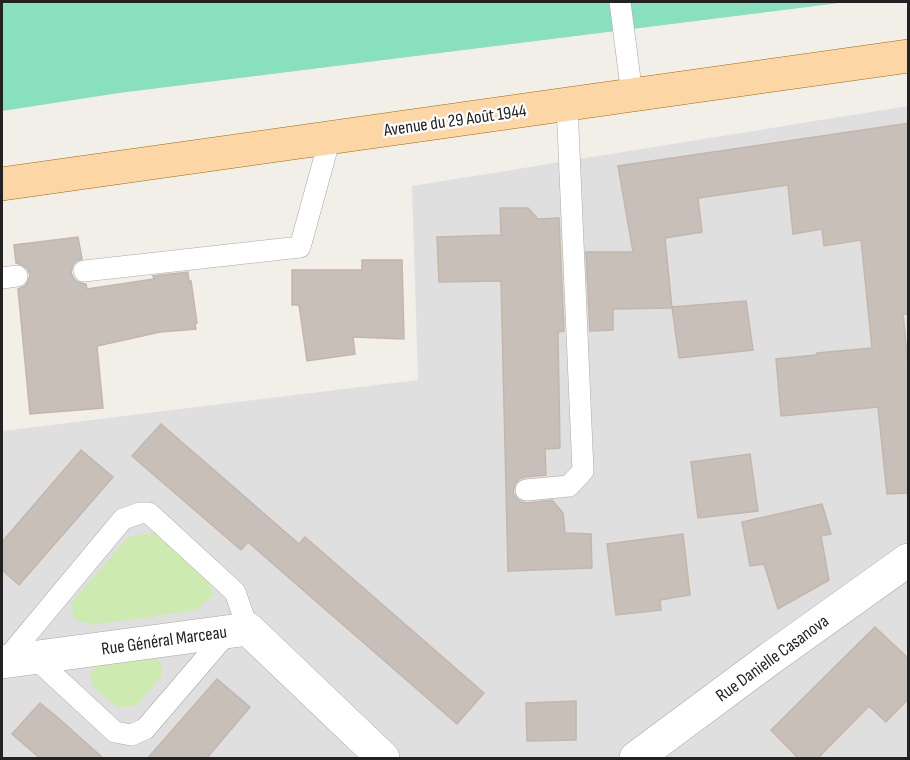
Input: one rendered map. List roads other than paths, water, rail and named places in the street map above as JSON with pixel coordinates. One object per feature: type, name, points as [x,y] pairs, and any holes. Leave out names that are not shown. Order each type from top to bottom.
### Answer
[{"type":"main road","name":"Avenue du 29 Août 1944","points":[[2,184],[909,56]]},
{"type":"street","name":"Rue Danielle Casanova","points":[[636,759],[768,660],[909,560]]},
{"type":"street","name":"Rue Général Marceau","points":[[13,660],[239,630],[383,759]]},
{"type":"lane","points":[[620,2],[632,95]]},
{"type":"lane","points":[[526,490],[569,486],[583,471],[567,104]]},
{"type":"lane","points":[[84,272],[300,247],[330,138]]},
{"type":"lane","points":[[140,513],[149,513],[235,592],[239,630],[146,729],[130,735],[115,732],[13,660],[123,519],[140,513]]}]
